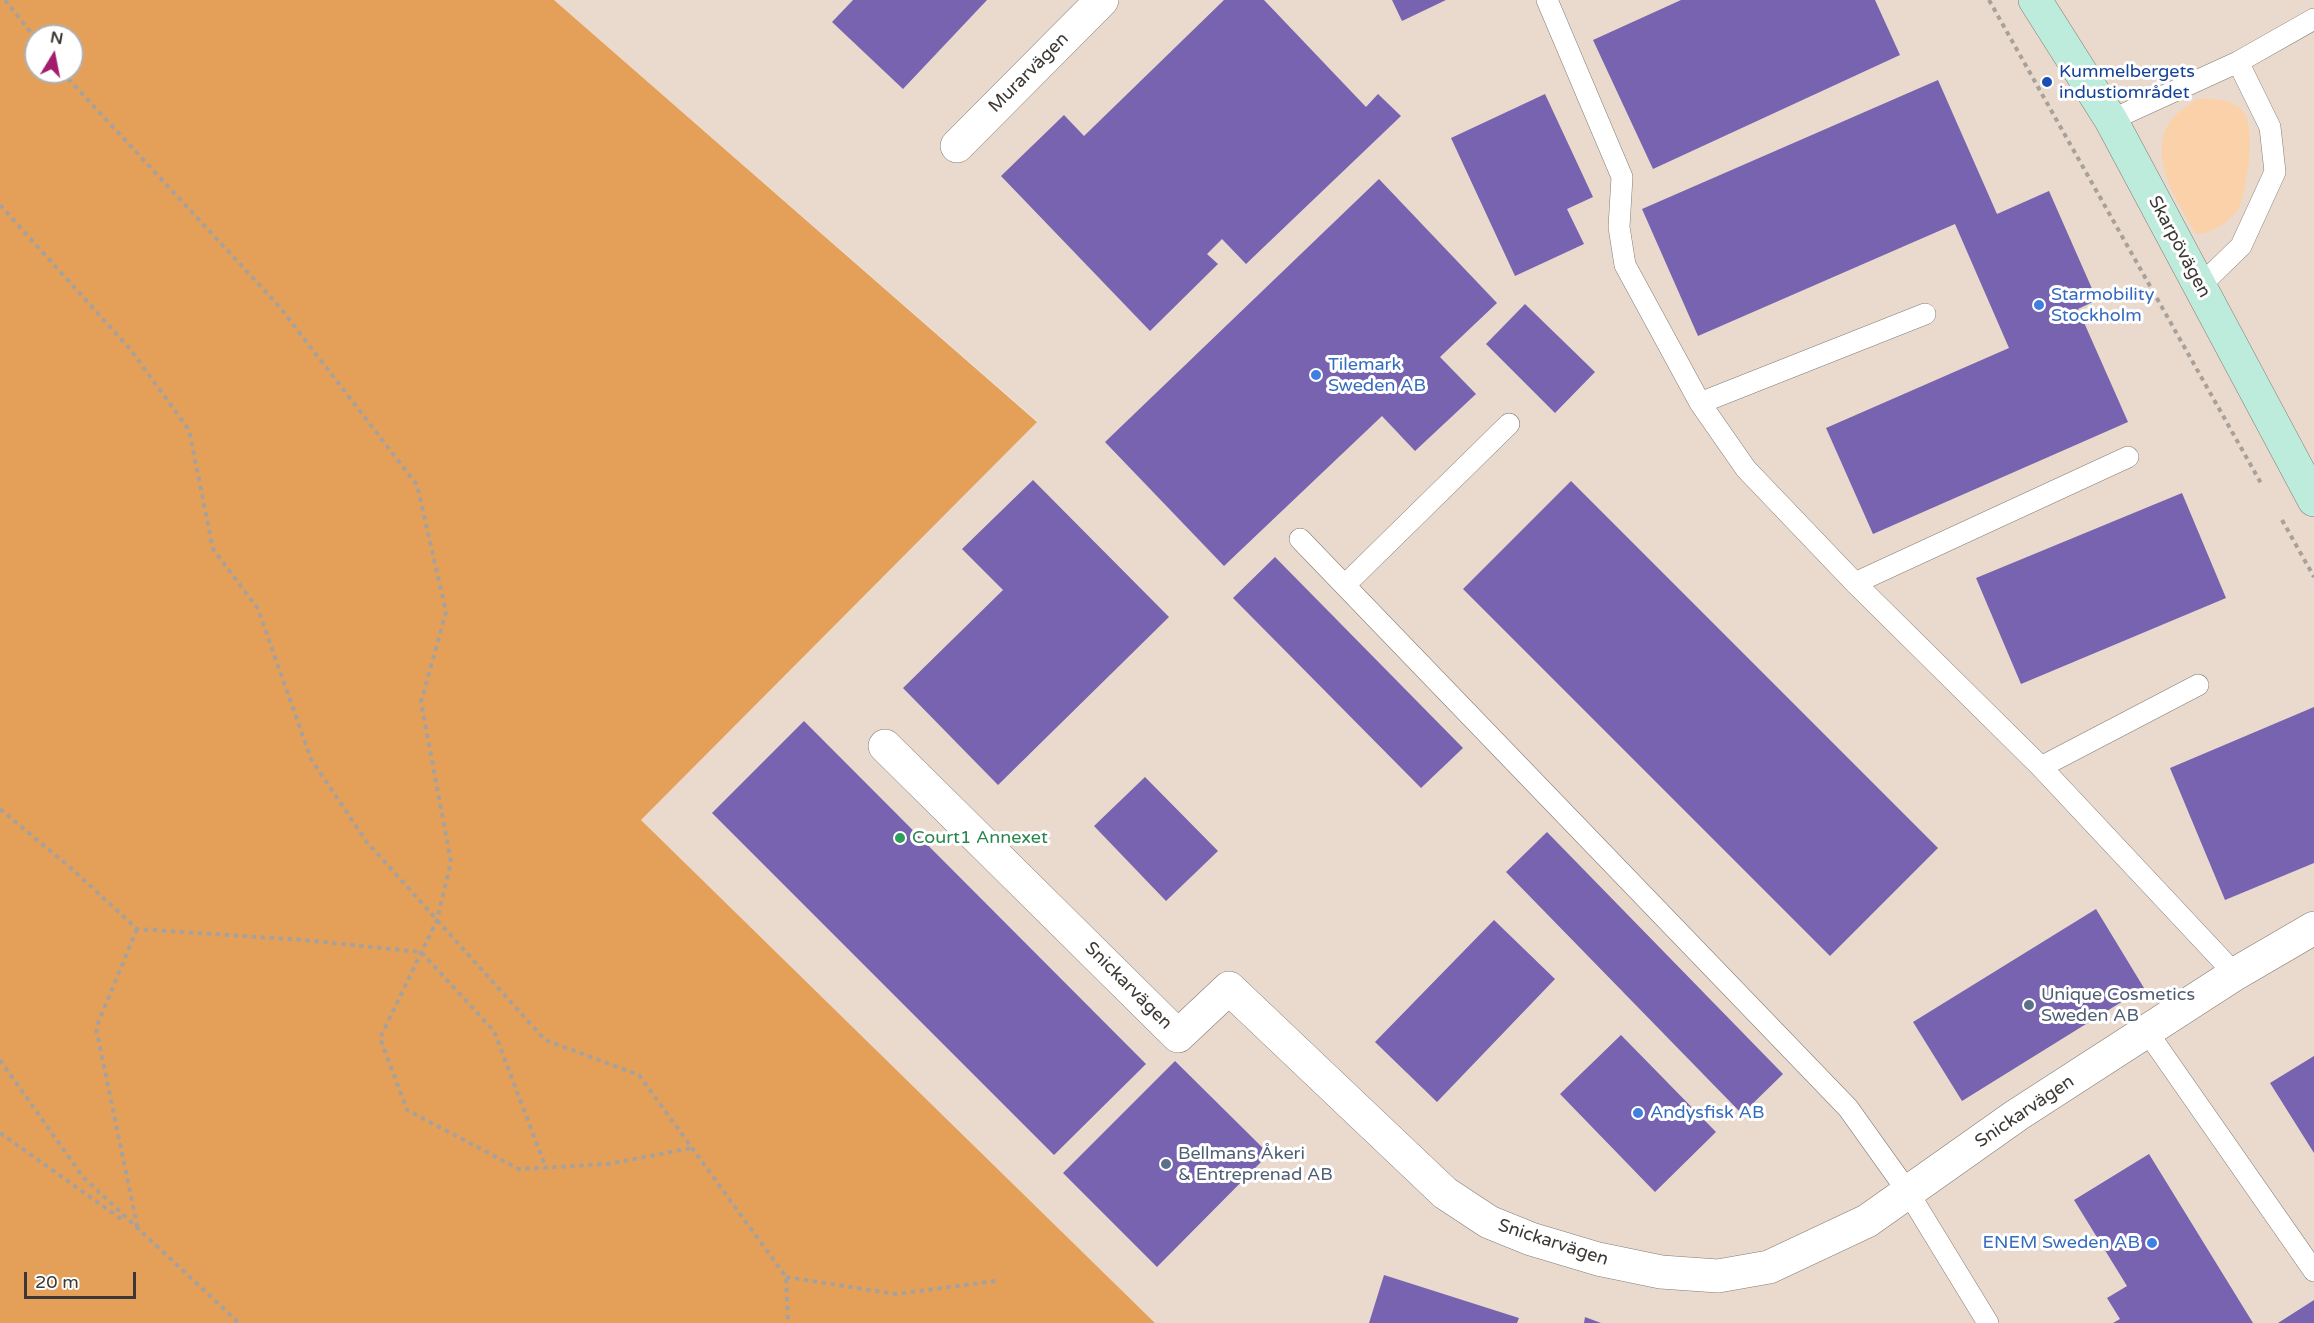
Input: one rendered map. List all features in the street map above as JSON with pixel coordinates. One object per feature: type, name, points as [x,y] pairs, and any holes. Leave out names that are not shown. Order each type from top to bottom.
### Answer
[{"type":"street","name":"Murarvägen","points":[[957,146],[1102,0]]},
{"type":"street","name":"Skarpövägen","points":[[2036,0],[2110,120],[2314,500]]},
{"type":"street","name":"Snickarvägen","points":[[885,746],[1178,1036],[1228,988],[1445,1193],[1490,1222],[1531,1239],[1598,1259],[1661,1272],[1718,1276],[1769,1267],[1867,1221],[2018,1115],[2235,974],[2314,928]]},
{"type":"lane","points":[[1547,0],[1622,177],[1619,227],[1625,265],[1700,404],[1746,468],[1855,583],[2041,766],[2235,974]]},
{"type":"lane","points":[[2110,120],[2238,62],[2314,19]]},
{"type":"lane","points":[[2200,286],[2241,246],[2275,172],[2270,127],[2238,62]]},
{"type":"lane","points":[[1700,404],[1925,314]]},
{"type":"lane","points":[[1345,585],[1509,424]]},
{"type":"lane","points":[[1855,583],[2128,457]]},
{"type":"lane","points":[[1300,539],[1848,1108],[1908,1192],[1988,1323]]},
{"type":"lane","points":[[2041,766],[2198,685]]},
{"type":"lane","points":[[2148,1032],[2314,1270]]},
{"type":"path","points":[[5,0],[24,24]]},
{"type":"path","points":[[1989,0],[2265,490]]},
{"type":"path","points":[[73,84],[278,305],[417,485],[446,612],[421,702],[451,862],[436,920],[380,1038],[407,1110],[519,1169],[608,1164],[691,1148]]},
{"type":"path","points":[[0,205],[130,349],[189,430],[213,549],[258,609],[311,759],[366,841],[544,1040],[639,1075],[786,1277],[788,1323]]},
{"type":"path","points":[[2281,519],[2314,577]]},
{"type":"path","points":[[0,809],[72,869],[137,929],[303,940],[421,952],[494,1031],[546,1168]]},
{"type":"path","points":[[137,929],[96,1028],[139,1232]]},
{"type":"path","points":[[0,1060],[83,1177],[134,1228]]},
{"type":"path","points":[[0,1133],[134,1228],[239,1323]]},
{"type":"path","points":[[786,1277],[896,1294],[996,1281]]},
{"type":"shaded area","points":[[0,0],[554,0],[1037,422],[641,820],[1155,1323],[0,1323]]},
{"type":"shaded area","points":[[554,0],[2314,0],[2314,1323],[1155,1323],[641,820],[1037,421]]},
{"type":"shaded area","points":[[2197,99],[2223,100],[2240,108],[2248,122],[2250,145],[2240,205],[2227,221],[2202,234],[2196,234],[2180,206],[2166,174],[2162,157],[2162,141],[2167,127],[2178,113]]},
{"type":"building","points":[[853,0],[987,0],[903,89],[832,22]]},
{"type":"building","points":[[1224,0],[1264,0],[1366,107],[1378,94],[1401,116],[1246,264],[1222,239],[1207,254],[1218,264],[1150,331],[1001,176],[1064,115],[1084,136]]},
{"type":"building","points":[[1392,0],[1446,0],[1402,21]]},
{"type":"building","points":[[1681,0],[1875,0],[1900,55],[1653,169],[1593,40]]},
{"type":"building","name":"Starmobility Stockholm","points":[[1938,80],[1997,214],[2049,191],[2097,300],[2078,309],[2128,422],[1873,534],[1826,428],[2009,348],[1955,224],[1698,336],[1642,209]]},
{"type":"building","points":[[1545,94],[1593,197],[1567,209],[1584,244],[1515,276],[1451,138]]},
{"type":"building","name":"Tilemark Sweden AB","points":[[1379,179],[1497,303],[1440,357],[1476,394],[1415,451],[1382,416],[1224,566],[1105,442]]},
{"type":"building","points":[[1525,304],[1595,372],[1555,413],[1486,344]]},
{"type":"building","points":[[1033,480],[1169,617],[998,785],[903,688],[1003,590],[962,549]]},
{"type":"building","points":[[1571,481],[1938,848],[1830,956],[1463,589]]},
{"type":"building","points":[[2182,493],[2226,598],[2021,684],[1976,578]]},
{"type":"building","points":[[1275,557],[1463,748],[1421,788],[1233,598]]},
{"type":"building","points":[[2314,707],[2314,863],[2225,900],[2170,768]]},
{"type":"building","points":[[804,721],[1146,1064],[1054,1155],[712,813]]},
{"type":"building","points":[[1145,777],[1218,851],[1166,901],[1094,826]]},
{"type":"building","points":[[1547,832],[1783,1074],[1742,1114],[1506,872]]},
{"type":"building","name":"Unique Cosmetics Sweden AB","points":[[2096,909],[2144,988],[1962,1101],[1913,1022]]},
{"type":"building","points":[[1494,920],[1555,979],[1437,1102],[1375,1042]]},
{"type":"building","name":"Andysfisk AB","points":[[1621,1035],[1716,1132],[1655,1192],[1560,1094]]},
{"type":"building","points":[[2314,1056],[2314,1153],[2270,1083]]},
{"type":"building","name":"Bellmans Åkeri & Entreprenad AB","points":[[1175,1061],[1269,1154],[1157,1267],[1063,1173]]},
{"type":"building","name":"ENEM Sweden AB","points":[[2149,1154],[2253,1323],[2113,1323],[2120,1319],[2107,1298],[2127,1286],[2074,1200]]},
{"type":"building","points":[[1384,1275],[1519,1318],[1517,1323],[1369,1323]]},
{"type":"building","points":[[2314,1300],[2314,1323],[2278,1323]]},
{"type":"building","points":[[1585,1317],[1601,1323],[1584,1323]]},
{"type":"place","name":"Kummelbergets industiområdet","points":[[2047,82]]},
{"type":"place","name":"Starmobility Stockholm","points":[[2039,305]]},
{"type":"place","name":"Tilemark Sweden AB","points":[[1316,375]]},
{"type":"place","name":"Court1 Annexet","points":[[900,838]]},
{"type":"place","name":"Unique Cosmetics Sweden AB","points":[[2029,1005]]},
{"type":"place","name":"Andysfisk AB","points":[[1638,1113]]},
{"type":"place","name":"Bellmans Åkeri & Entreprenad AB","points":[[1166,1164]]},
{"type":"place","name":"ENEM Sweden AB","points":[[2152,1243]]}]
